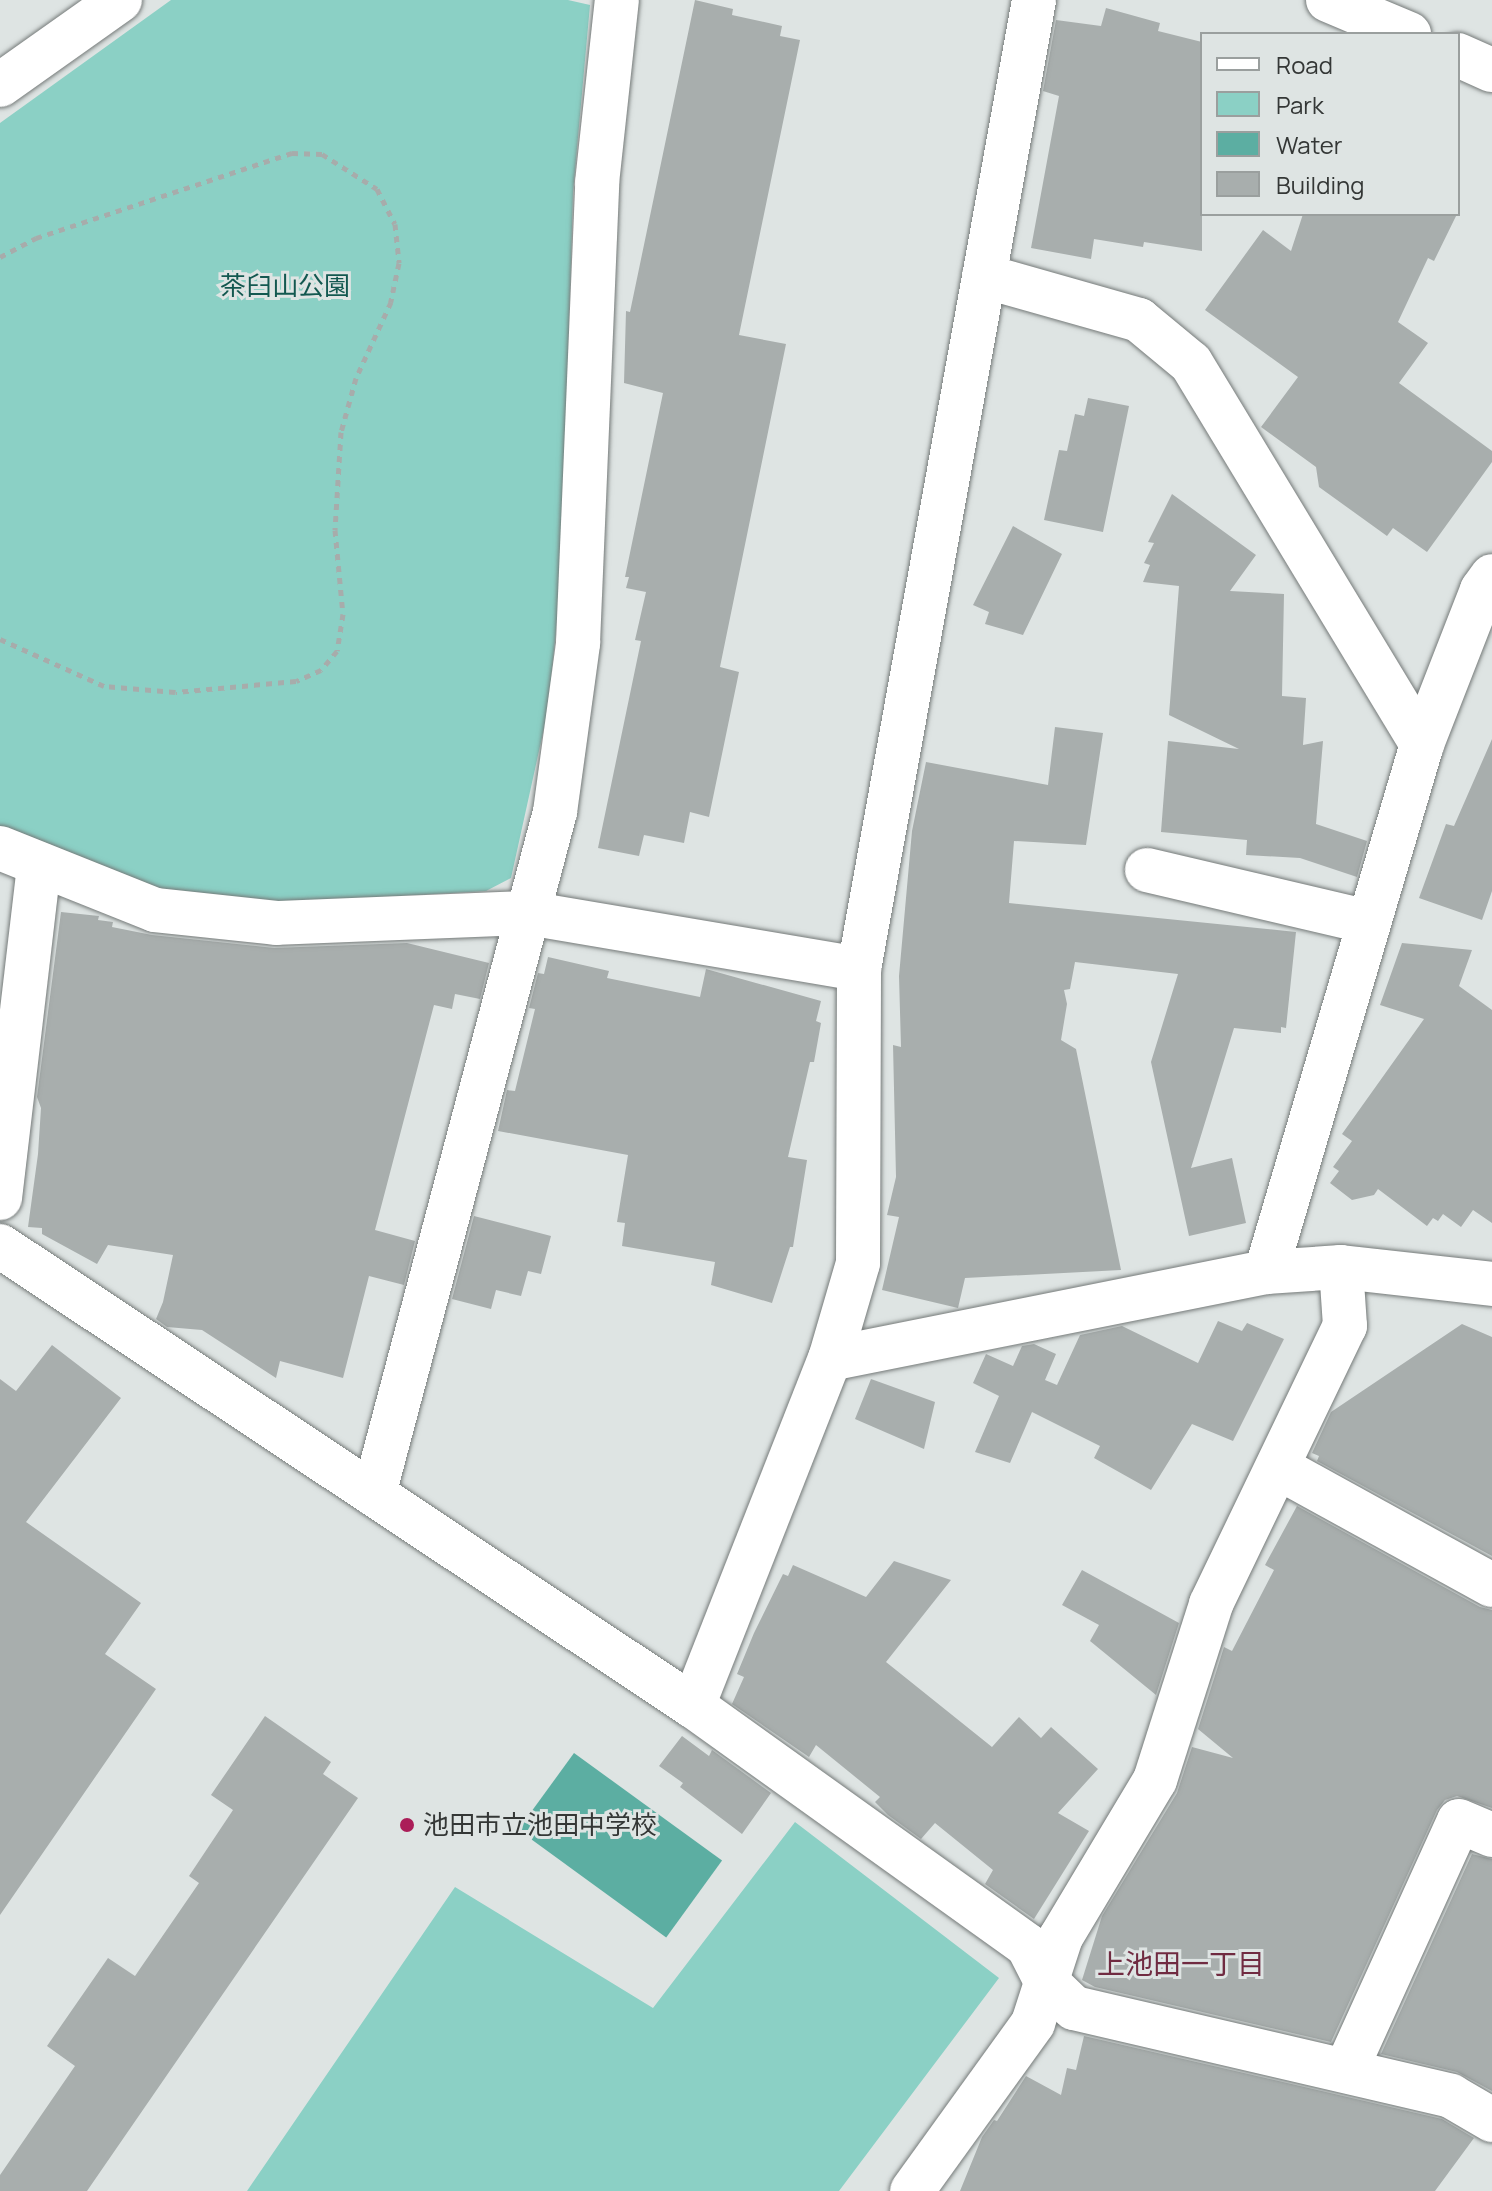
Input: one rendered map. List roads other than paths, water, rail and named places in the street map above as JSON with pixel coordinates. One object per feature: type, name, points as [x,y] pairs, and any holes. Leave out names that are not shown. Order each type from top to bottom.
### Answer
[{"type":"street","points":[[0,85],[120,0]]},
{"type":"street","points":[[374,1494],[555,812],[578,643],[597,183],[617,0]]},
{"type":"street","points":[[693,1706],[830,1359],[858,1263],[859,969],[1034,0]]},
{"type":"street","points":[[1328,0],[1404,32]]},
{"type":"street","points":[[984,276],[1139,320],[1191,363],[1422,744]]},
{"type":"street","points":[[1266,1272],[1422,744],[1482,590],[1492,576]]},
{"type":"street","points":[[0,1198],[19,856],[155,910],[276,923],[528,913],[859,969]]},
{"type":"street","points":[[1147,870],[1369,922]]},
{"type":"street","points":[[0,1246],[693,1706],[1028,1946],[1046,1981],[1074,2008],[1451,2096],[1492,2120]]},
{"type":"street","points":[[830,1359],[1266,1272],[1341,1267],[1490,1281]]},
{"type":"street","points":[[912,2191],[1033,2023],[1061,1937],[1155,1780],[1211,1604],[1345,1326],[1341,1267]]},
{"type":"street","points":[[1279,1468],[1492,1585]]},
{"type":"street","points":[[1346,2070],[1459,1821],[1492,1835]]},
{"type":"water","points":[[574,1753],[722,1861],[666,1937],[518,1830]]},
{"type":"place","name":"池田市立池田中学校","points":[[407,1825]]},
{"type":"district","name":"上池田一丁目","points":[[1181,1963]]},
{"type":"park label","name":"茶臼山公園","points":[[285,286]]}]
